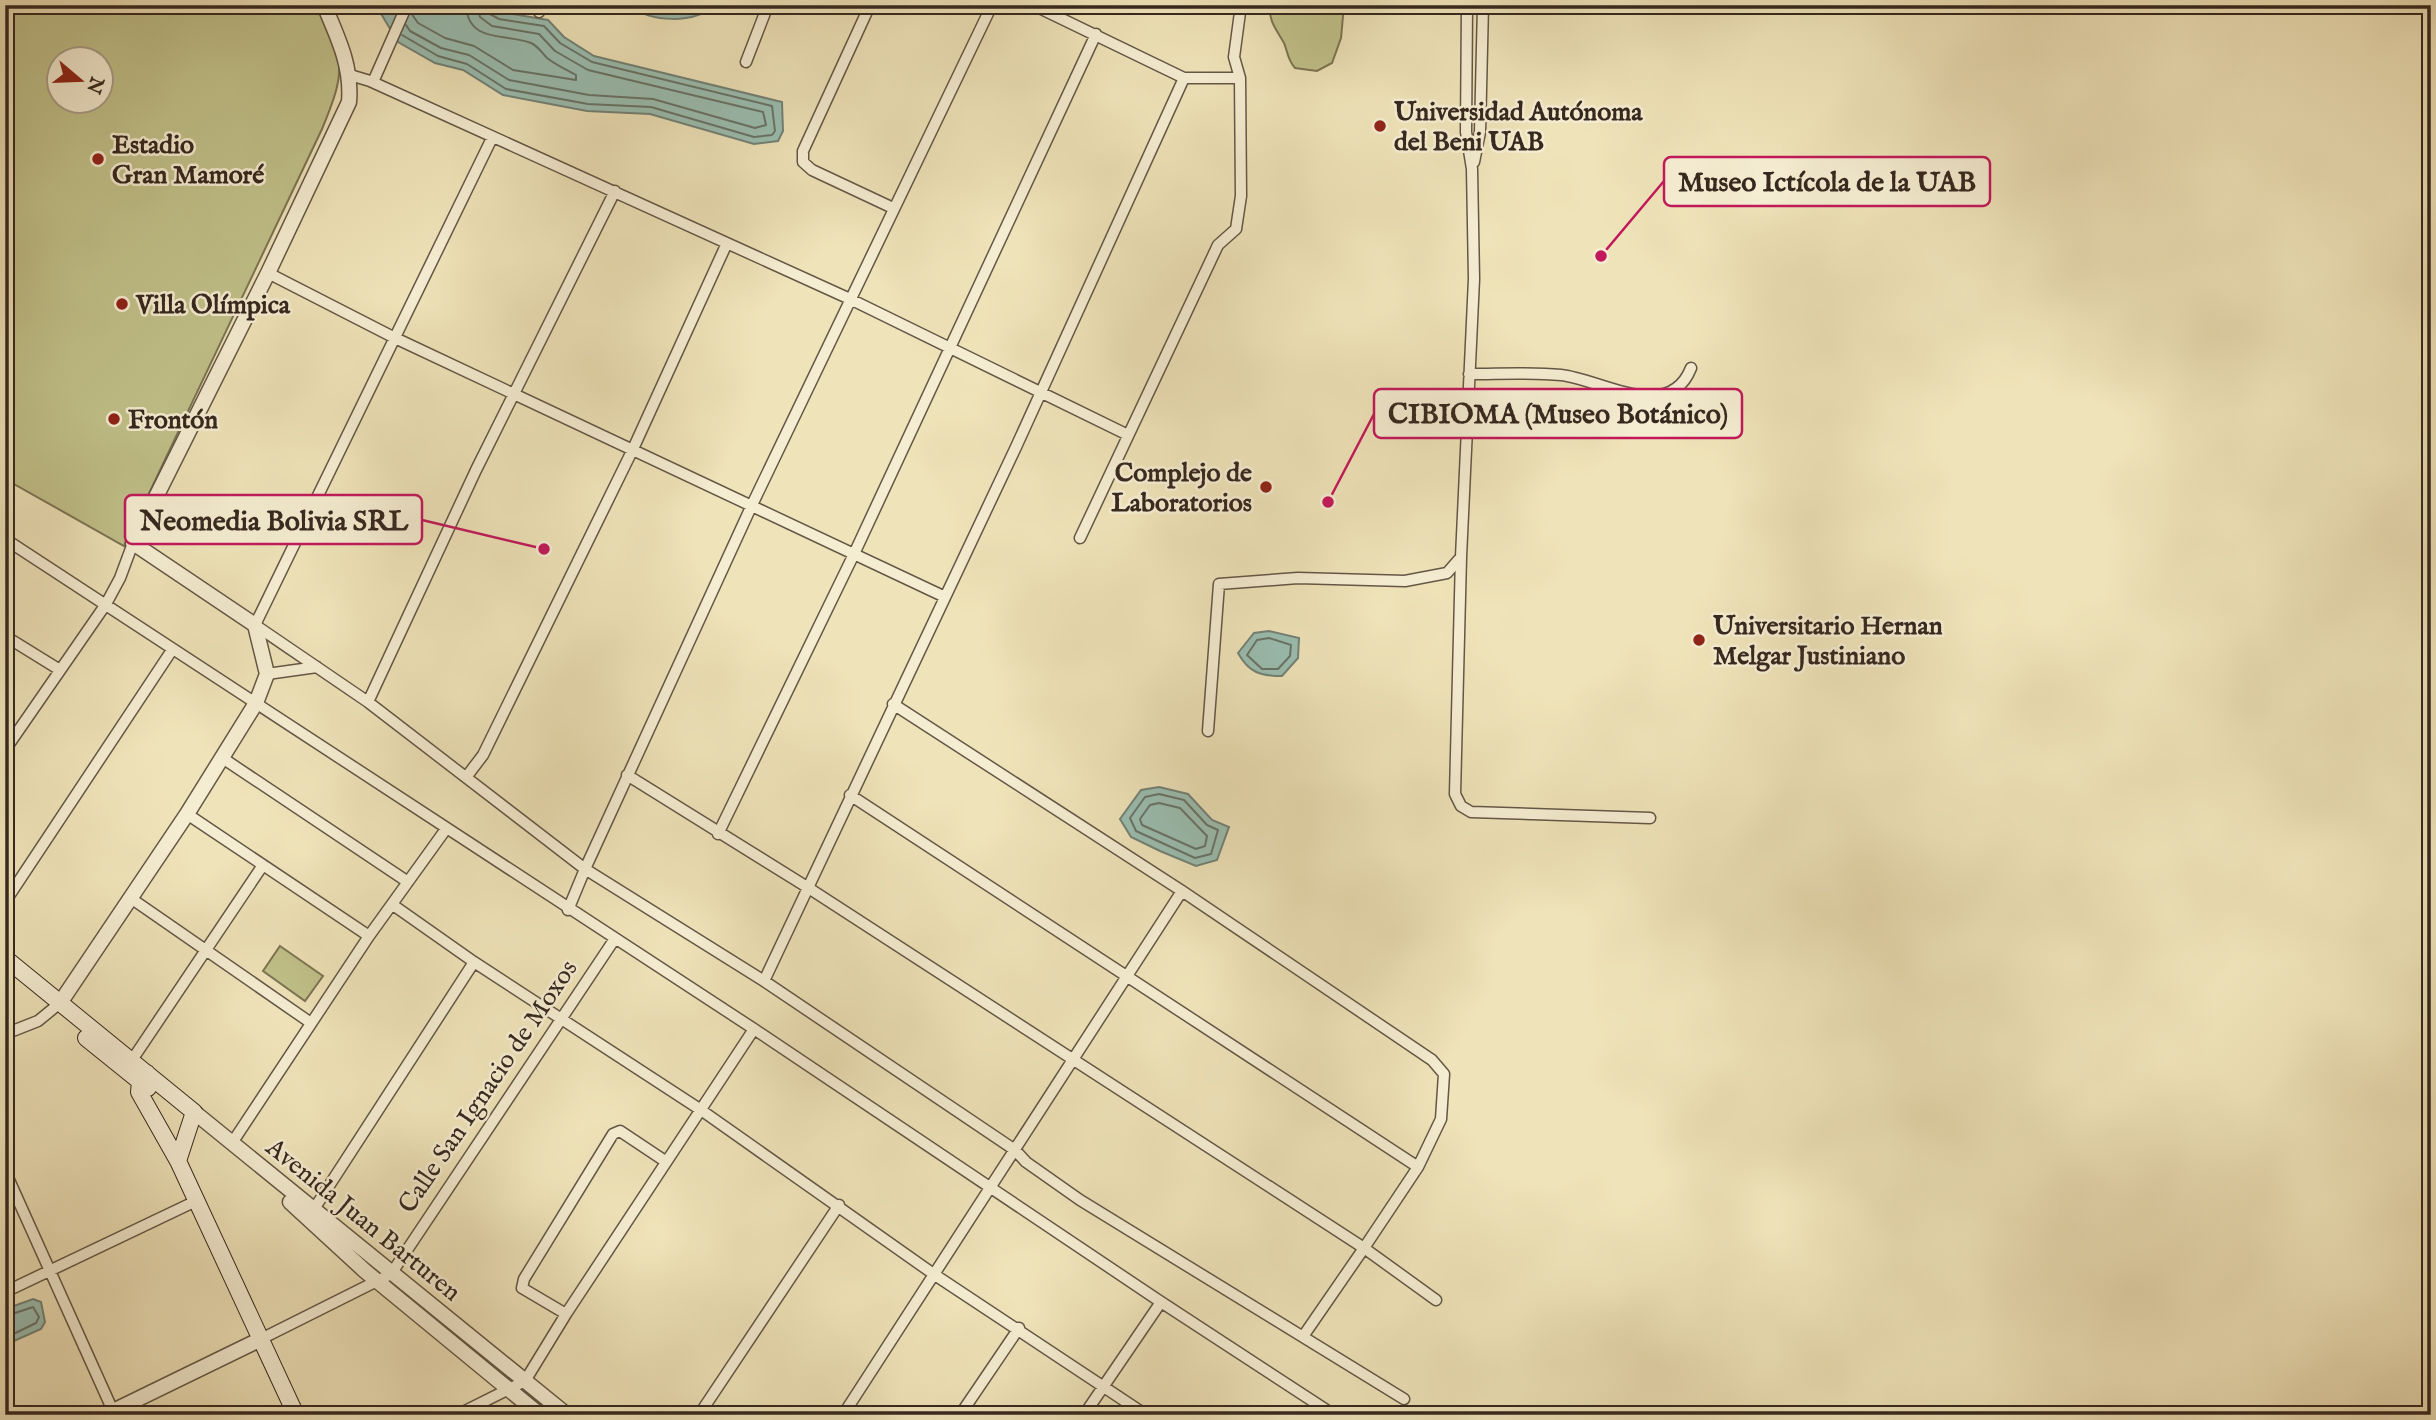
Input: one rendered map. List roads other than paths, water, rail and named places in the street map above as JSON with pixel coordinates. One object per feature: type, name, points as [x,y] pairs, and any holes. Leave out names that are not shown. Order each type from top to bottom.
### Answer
[{"type":"main road","points":[[5,958],[56,1006]]},
{"type":"main road","points":[[5,972],[56,1006]]},
{"type":"main road","name":"Avenida Juan Barturen","points":[[56,1006],[192,1117]]},
{"type":"main road","points":[[144,1077],[139,1092],[178,1161],[296,1415]]},
{"type":"main road","points":[[178,1161],[192,1117]]},
{"type":"street","points":[[373,82],[407,5]]},
{"type":"street","points":[[746,62],[768,5]]},
{"type":"street","points":[[870,5],[803,151],[803,162],[812,170],[893,208]]},
{"type":"street","points":[[568,910],[751,507],[992,5]]},
{"type":"street","points":[[1033,5],[1184,78],[1240,78]]},
{"type":"street","points":[[1080,538],[1218,245],[1236,229],[1241,196],[1240,78],[1234,57],[1241,5]]},
{"type":"street","points":[[1467,5],[1465,132],[1472,169],[1474,279],[1461,558],[1455,794],[1461,806],[1471,812],[1650,818]]},
{"type":"street","points":[[1472,169],[1480,132],[1483,5]]},
{"type":"street","points":[[5,750],[9,738],[60,670],[121,578],[133,543],[344,114],[349,102],[351,75],[324,6]]},
{"type":"street","points":[[718,834],[854,554],[1096,34]]},
{"type":"street","points":[[351,75],[373,82],[850,299],[1128,435]]},
{"type":"street","points":[[764,981],[1041,392],[1184,78]]},
{"type":"street","points":[[5,1034],[38,1021],[56,1006],[132,899],[256,703],[267,674],[255,625],[492,138]]},
{"type":"street","points":[[368,702],[475,470],[615,191]]},
{"type":"street","points":[[467,776],[483,755],[633,449],[727,243]]},
{"type":"street","points":[[268,273],[396,338],[943,596]]},
{"type":"street","points":[[1469,374],[1559,374],[1643,396],[1672,391],[1680,386],[1691,368]]},
{"type":"street","points":[[5,539],[108,600],[172,650],[754,1029],[1334,1415]]},
{"type":"street","points":[[133,543],[368,702],[585,869],[764,981],[1015,1150],[1027,1162],[1080,1200],[1304,1335],[1404,1399]]},
{"type":"street","points":[[1208,730],[1219,584],[1298,578],[1405,581],[1447,573],[1461,558]]},
{"type":"street","points":[[5,636],[60,670]]},
{"type":"street","points":[[5,902],[172,650]]},
{"type":"street","points":[[267,674],[317,667]]},
{"type":"street","points":[[893,704],[1182,891],[1432,1060],[1444,1074],[1441,1119],[1418,1167],[1304,1335]]},
{"type":"street","points":[[223,759],[408,882]]},
{"type":"street","points":[[627,775],[1074,1059],[1364,1248],[1436,1300]]},
{"type":"street","points":[[850,795],[1129,975],[1418,1167]]},
{"type":"street","points":[[187,814],[369,936]]},
{"type":"street","points":[[232,1143],[369,936],[446,830]]},
{"type":"street","points":[[129,1065],[263,865]]},
{"type":"street","points":[[843,1415],[1182,891]]},
{"type":"street","points":[[132,899],[311,1023]]},
{"type":"street","points":[[393,905],[474,962],[701,1110],[935,1275],[1146,1415]]},
{"type":"street","name":"Calle San Ignacio de Moxos","points":[[109,1413],[384,1277],[614,940]]},
{"type":"street","points":[[314,1209],[474,962]]},
{"type":"street","points":[[457,1415],[525,1381],[566,1314],[754,1029]]},
{"type":"street","name":"Avenida Juan Barturen","points":[[192,1117],[302,1212],[567,1415]]},
{"type":"street","name":"Avenida Juan Barturen","points":[[192,1117],[232,1143],[314,1209],[384,1277],[540,1415]]},
{"type":"street","points":[[566,1314],[522,1288],[524,1279],[613,1135],[620,1131],[666,1161]]},
{"type":"street","points":[[5,1171],[50,1270],[109,1413]]},
{"type":"street","points":[[5,1292],[197,1201]]},
{"type":"street","points":[[699,1415],[839,1205]]},
{"type":"street","points":[[1084,1415],[1161,1302]]},
{"type":"street","points":[[960,1415],[1018,1328]]},
{"type":"water","points":[[384,5],[488,5],[500,12],[548,20],[564,37],[594,56],[782,102],[783,131],[778,141],[754,144],[650,114],[587,111],[503,95],[463,70],[435,63],[398,42],[380,12]]},
{"type":"water","points":[[629,5],[716,5],[696,16],[673,19],[649,15]]},
{"type":"water","points":[[1269,631],[1299,638],[1298,658],[1282,676],[1256,672],[1238,653],[1254,633]]},
{"type":"water","points":[[1159,787],[1188,794],[1212,820],[1229,827],[1217,860],[1196,866],[1131,837],[1120,819],[1141,790]]},
{"type":"water","points":[[33,1299],[41,1302],[45,1322],[41,1329],[5,1345],[5,1303],[14,1306]]},
{"type":"place","name":"Universidad Autónoma del Beni UAB","points":[[1380,126]]},
{"type":"place","name":"Estadio Gran Mamoré","points":[[98,159]]},
{"type":"place","name":"Museo Ictícola de la UAB","points":[[1601,256]]},
{"type":"place","name":"Villa Olímpica","points":[[122,304]]},
{"type":"place","name":"Frontón","points":[[114,419]]},
{"type":"place","name":"Complejo de Laboratorios","points":[[1266,487]]},
{"type":"place","name":"CIBIOMA (Museo Botánico)","points":[[1328,502]]},
{"type":"place","name":"Neomedia Bolivia SRL","points":[[544,549]]},
{"type":"place","name":"Universitario Hernan Melgar Justiniano","points":[[1699,640]]}]
